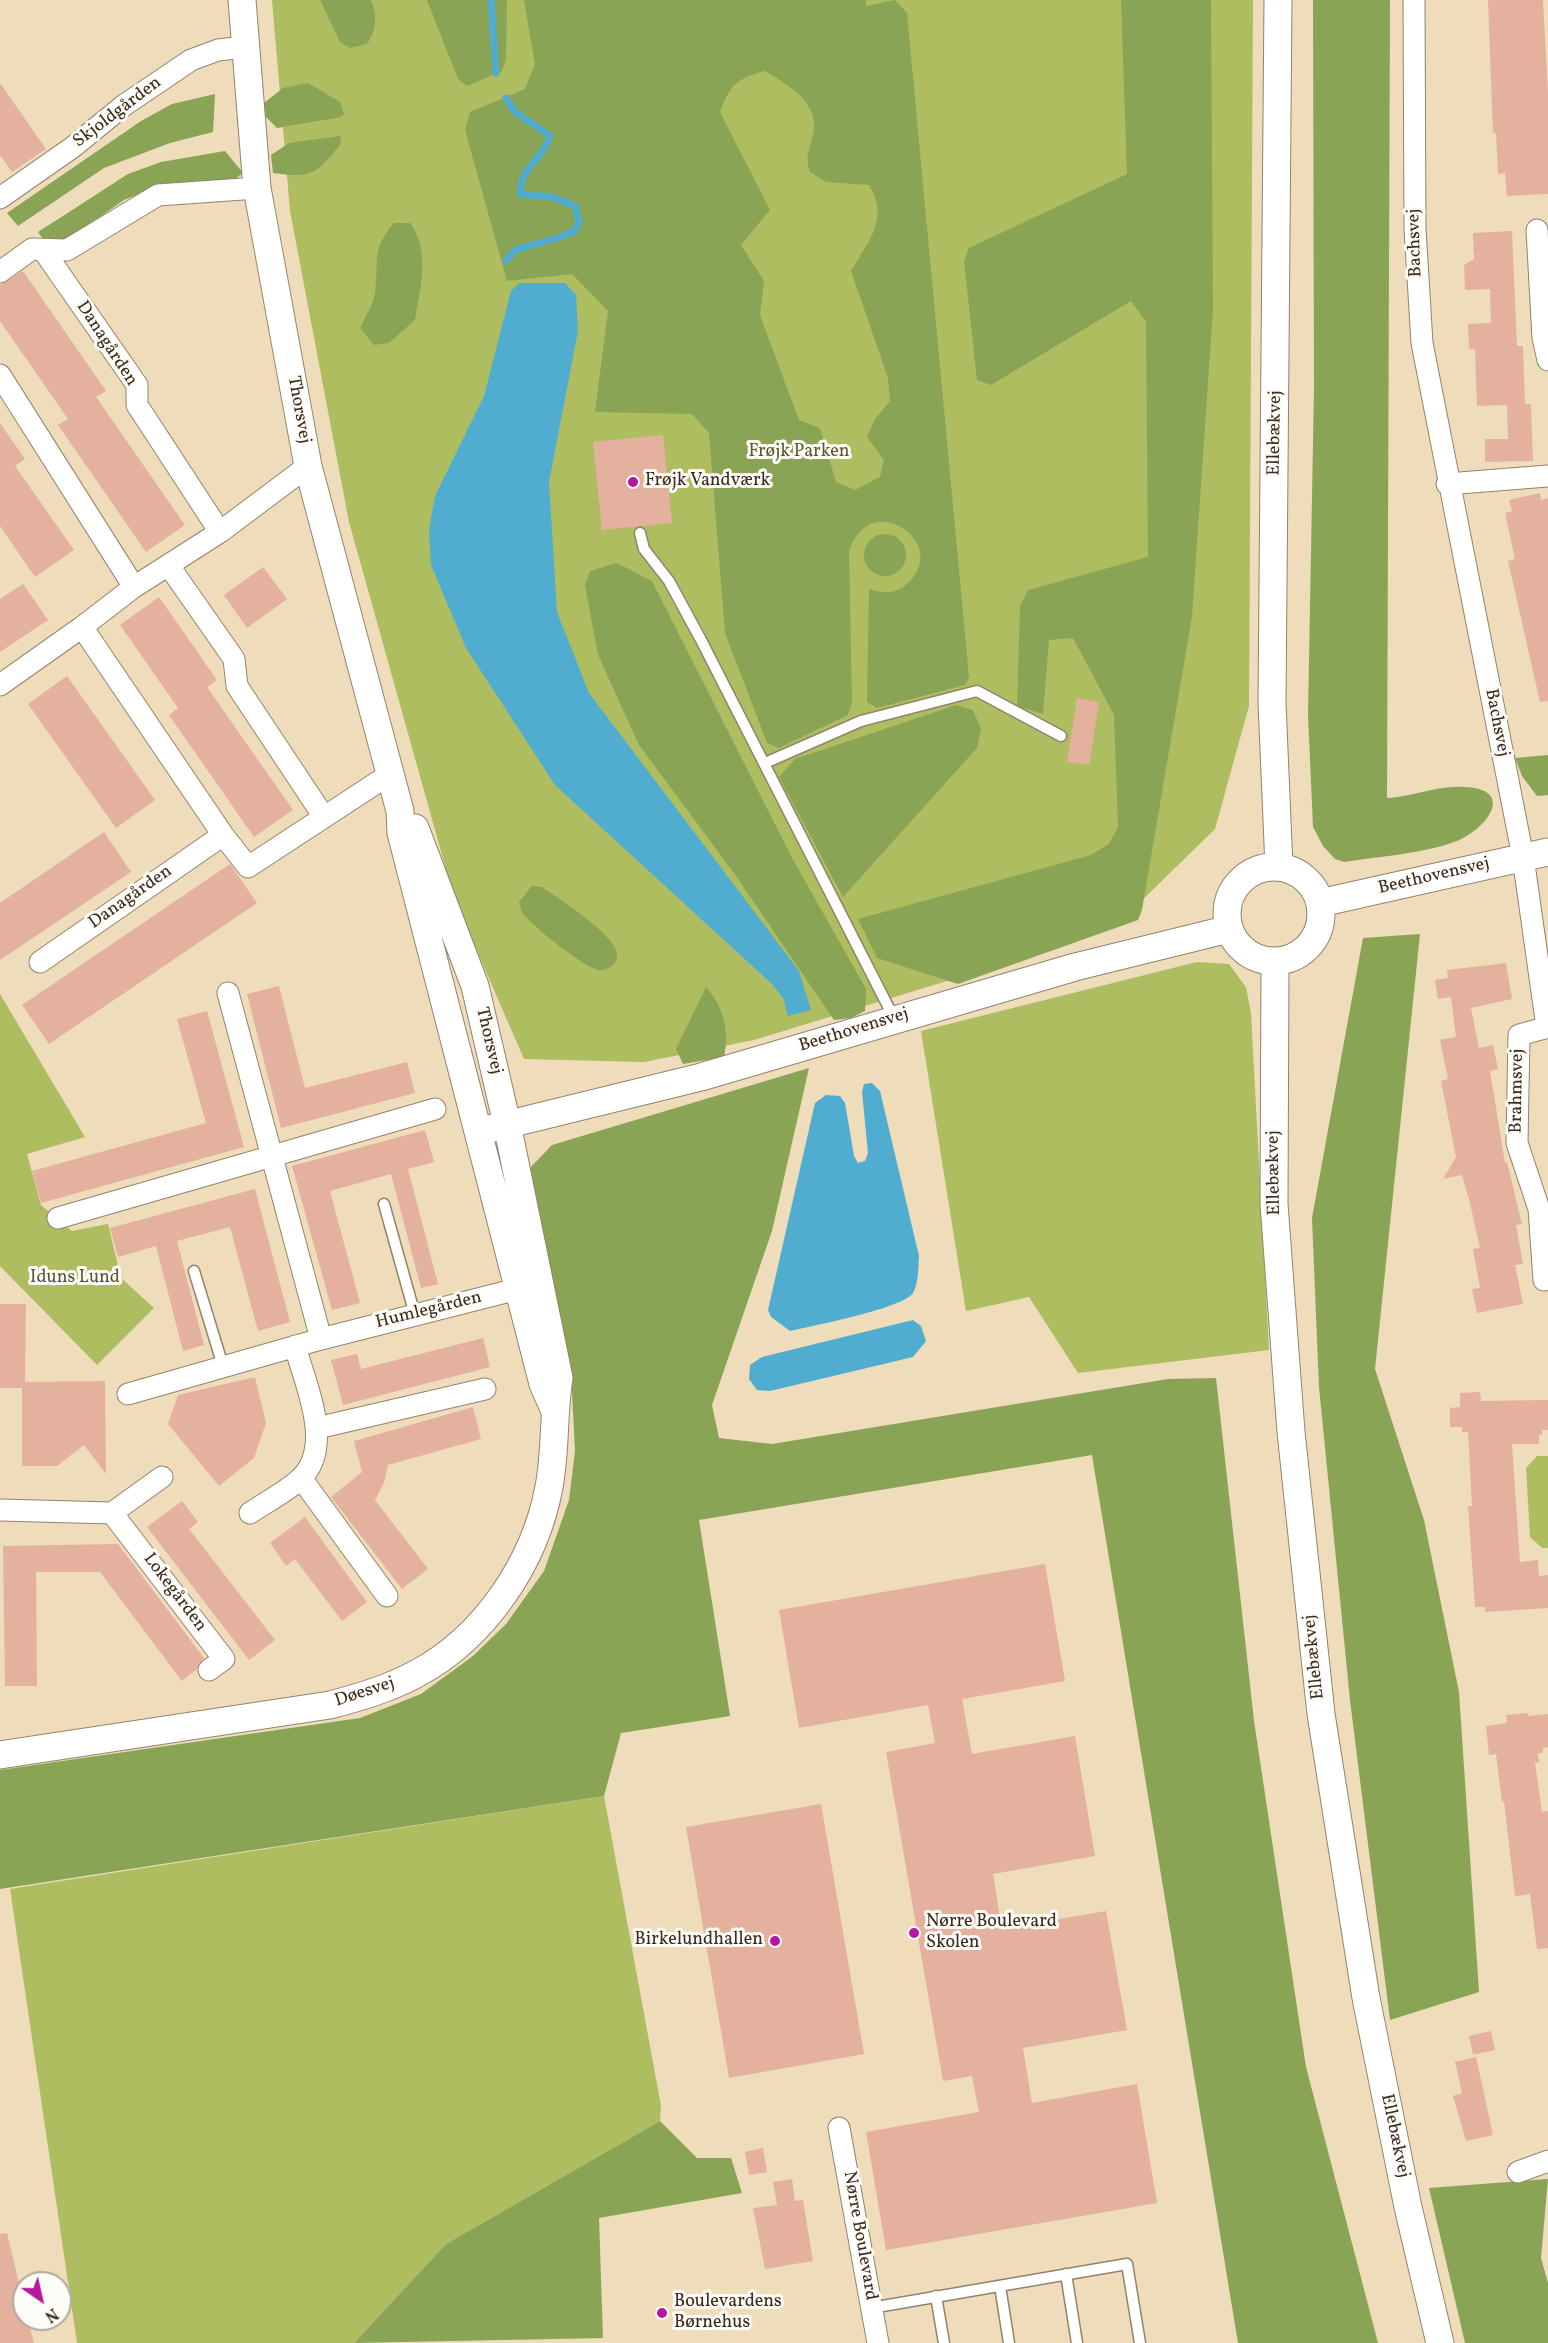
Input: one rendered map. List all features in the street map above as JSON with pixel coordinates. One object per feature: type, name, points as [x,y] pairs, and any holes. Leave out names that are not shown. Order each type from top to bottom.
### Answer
[{"type":"street","name":"Thorsvej","points":[[242,0],[244,48],[257,188],[308,466],[400,811],[401,832],[478,1132],[528,1286]]},
{"type":"street","name":"Ellebækvej","points":[[1278,0],[1272,703],[1279,867]]},
{"type":"street","name":"Bachsvej","points":[[1414,0],[1415,229],[1422,343],[1448,484],[1535,854]]},
{"type":"street","name":"Skjoldgården","points":[[0,198],[73,147],[123,106],[190,60],[218,50],[244,48]]},
{"type":"street","points":[[0,272],[32,249],[67,250],[158,195],[257,188]]},
{"type":"street","points":[[1537,231],[1543,338],[1548,360]]},
{"type":"street","name":"Danagården","points":[[43,250],[137,385],[137,405],[219,532]]},
{"type":"street","points":[[0,375],[135,587]]},
{"type":"street","points":[[0,685],[135,587],[219,532],[308,466]]},
{"type":"street","points":[[1448,484],[1548,476]]},
{"type":"street","points":[[169,566],[234,659],[237,686],[324,817]]},
{"type":"street","points":[[82,627],[223,835],[248,867],[390,774]]},
{"type":"street","name":"Thorsvej","points":[[400,811],[416,830],[475,986],[507,1124],[528,1286]]},
{"type":"street","name":"Danagården","points":[[40,962],[223,835]]},
{"type":"street","name":"Beethovensvej","points":[[1320,903],[1535,854]]},
{"type":"street","name":"Brahmsvej","points":[[1535,854],[1547,1027],[1519,1035],[1517,1143],[1539,1209],[1544,1280]]},
{"type":"street","points":[[1279,867],[1305,878],[1315,890],[1320,903],[1319,928],[1306,949],[1291,958],[1275,961],[1260,959],[1247,953],[1236,942],[1230,929],[1227,914],[1230,898],[1237,885],[1249,874],[1263,868],[1279,867]]},
{"type":"street","name":"Beethovensvej","points":[[478,1132],[701,1077],[1075,967],[1230,929]]},
{"type":"street","name":"Ellebækvej","points":[[1275,961],[1274,1204],[1291,1432],[1321,1714],[1366,1998],[1408,2207],[1440,2343]]},
{"type":"street","points":[[228,993],[321,1339]]},
{"type":"street","points":[[58,1218],[435,1109]]},
{"type":"street","name":"Humlegården","points":[[128,1394],[295,1346],[528,1286]]},
{"type":"street","name":"Døesvej","points":[[0,1755],[330,1705],[375,1693],[417,1673],[464,1638],[489,1614],[516,1576],[536,1534],[549,1489],[556,1441],[554,1409],[543,1384],[528,1286]]},
{"type":"street","points":[[250,1514],[301,1478],[316,1456],[317,1428],[295,1346]]},
{"type":"street","points":[[317,1428],[485,1389]]},
{"type":"street","points":[[0,1510],[112,1513],[162,1477]]},
{"type":"street","points":[[301,1478],[387,1596]]},
{"type":"street","name":"Lokegården","points":[[112,1513],[224,1659],[209,1671]]},
{"type":"street","name":"Nørre Boulevard","points":[[839,2128],[878,2343]]},
{"type":"street","points":[[1518,2172],[1548,2161]]},
{"type":"lane","points":[[640,533],[644,549],[669,581],[765,763],[895,1019]]},
{"type":"lane","points":[[765,763],[861,721],[977,691],[1061,736]]},
{"type":"lane","points":[[384,1204],[415,1315]]},
{"type":"lane","points":[[194,1271],[223,1366]]},
{"type":"lane","points":[[871,2308],[1127,2264],[1140,2343]]},
{"type":"lane","points":[[1066,2274],[1077,2343]]},
{"type":"lane","points":[[1000,2286],[1009,2343]]},
{"type":"lane","points":[[936,2296],[944,2343]]},
{"type":"green space","name":"Frøjk Parken","points":[[272,0],[1253,0],[1249,706],[1215,829],[1136,906],[1022,958],[754,1040],[644,1062],[524,1059],[454,898],[349,522],[290,211]]},
{"type":"green space","points":[[320,0],[371,0],[375,11],[375,23],[367,44],[350,48],[340,42]]},
{"type":"green space","points":[[427,0],[507,0],[506,59],[502,71],[467,86],[458,79]]},
{"type":"green space","points":[[524,0],[866,0],[866,6],[895,0],[907,13],[969,677],[965,685],[877,708],[867,702],[869,589],[889,592],[904,587],[919,567],[920,552],[914,538],[902,528],[888,522],[872,523],[859,533],[849,552],[852,702],[848,715],[779,748],[767,743],[725,633],[709,433],[692,414],[595,412],[608,311],[572,274],[507,281],[465,130],[470,112],[525,89],[535,64]],"holes":[[[765,71],[801,96],[812,113],[814,124],[808,157],[810,172],[826,182],[869,185],[875,197],[877,219],[874,230],[851,271],[888,378],[890,401],[875,419],[867,437],[884,460],[880,477],[855,490],[836,482],[820,428],[799,420],[760,315],[764,281],[741,245],[770,210],[720,112],[727,95],[736,84]]]},
{"type":"green space","points":[[1121,0],[1211,0],[1213,309],[1192,616],[1142,910],[1138,920],[958,984],[877,958],[858,919],[1091,855],[1109,844],[1118,827],[1114,715],[1073,638],[1049,640],[1043,714],[1017,706],[1020,606],[1028,590],[1148,557],[1146,322],[1131,301],[991,385],[977,380],[964,261],[969,248],[1127,174]]},
{"type":"green space","points":[[1313,0],[1390,0],[1387,798],[1464,787],[1480,789],[1489,794],[1493,802],[1487,819],[1457,841],[1416,852],[1344,862],[1335,859],[1323,846],[1313,827],[1308,715],[1314,388]]},
{"type":"green space","points":[[308,83],[340,102],[344,114],[341,117],[277,128],[266,117],[264,103],[283,88]]},
{"type":"green space","points":[[215,94],[213,132],[170,143],[104,168],[18,226],[7,213],[141,121],[172,104]]},
{"type":"green space","points":[[340,136],[339,146],[324,164],[311,173],[296,175],[273,173],[271,155],[289,143]]},
{"type":"green space","points":[[225,151],[243,173],[234,180],[152,189],[124,200],[61,244],[48,246],[38,232],[128,174],[161,162]]},
{"type":"green space","points":[[394,223],[410,223],[420,245],[422,270],[415,320],[389,343],[374,345],[360,328],[374,297],[379,248]]},
{"type":"green space","points":[[885,534],[893,535],[900,540],[905,547],[905,563],[900,570],[893,575],[885,576],[877,575],[870,570],[865,563],[864,555],[865,547],[870,540],[877,535]]},
{"type":"green space","points":[[617,563],[652,581],[791,856],[866,989],[865,1011],[851,1018],[834,1020],[734,873],[639,745],[598,655],[585,585],[590,571]]},
{"type":"green space","points":[[956,705],[973,710],[981,729],[977,748],[843,897],[779,777],[795,759]]},
{"type":"green space","points":[[1548,755],[1548,795],[1537,796],[1522,776],[1515,758]]},
{"type":"green space","points":[[532,886],[542,887],[577,911],[604,934],[613,945],[617,955],[614,964],[602,970],[590,967],[559,946],[530,921],[522,912],[519,902]]},
{"type":"green space","points":[[1420,934],[1375,1369],[1424,1520],[1459,1692],[1479,1992],[1390,2020],[1350,1700],[1319,1387],[1312,1218],[1363,938]]},
{"type":"green space","points":[[1197,962],[1229,964],[1246,987],[1251,1013],[1269,1350],[1078,1373],[1029,1297],[966,1311],[921,1031]]},
{"type":"green space","points":[[706,987],[717,1002],[724,1020],[726,1048],[724,1057],[683,1064],[676,1049]]},
{"type":"green space","name":"Iduns Lund","points":[[0,994],[85,1137],[27,1154],[41,1205],[72,1231],[108,1224],[121,1278],[154,1308],[97,1365],[0,1266]]},
{"type":"green space","points":[[809,1068],[772,1231],[712,1405],[719,1438],[772,1444],[1168,1379],[1216,1378],[1254,1721],[1306,2067],[1378,2343],[1238,2343],[1092,1455],[699,1520],[730,1716],[621,1733],[604,1796],[0,1889],[0,1770],[360,1718],[421,1694],[473,1656],[506,1624],[544,1571],[569,1500],[575,1451],[572,1391],[530,1168],[552,1145]]},
{"type":"green space","points":[[1537,1456],[1548,1456],[1548,1548],[1542,1548],[1530,1537],[1526,1468]]},
{"type":"green space","points":[[604,1796],[661,2106],[660,2121],[446,2244],[354,2343],[77,2343],[72,2309],[72,2271],[66,2271],[10,1889]]},
{"type":"green space","points":[[660,2121],[697,2158],[731,2158],[742,2193],[599,2218],[603,2338],[354,2343],[446,2244]]},
{"type":"green space","points":[[1548,2179],[1541,2258],[1548,2283],[1548,2343],[1465,2343],[1429,2188]]},
{"type":"water","points":[[519,283],[565,283],[576,295],[578,331],[549,482],[557,612],[589,693],[799,971],[811,1010],[788,1016],[783,998],[773,985],[555,785],[466,648],[431,565],[429,530],[435,496],[484,396],[511,291]]},
{"type":"water","points":[[872,1083],[880,1091],[919,1256],[915,1289],[906,1299],[893,1305],[790,1331],[771,1317],[768,1310],[815,1103],[826,1095],[840,1096],[845,1103],[854,1156],[858,1163],[865,1161],[868,1153],[862,1092],[864,1084]]},
{"type":"water","points":[[913,1320],[921,1326],[926,1341],[913,1357],[770,1391],[757,1390],[749,1379],[750,1365],[762,1357]]},
{"type":"building","points":[[1488,0],[1543,0],[1548,94],[1548,194],[1507,196],[1505,173],[1498,174],[1496,133],[1493,133]]},
{"type":"building","points":[[0,83],[46,149],[12,172],[0,155]]},
{"type":"building","points":[[1512,231],[1517,346],[1523,346],[1525,404],[1531,404],[1533,461],[1485,462],[1485,439],[1508,439],[1507,405],[1477,406],[1475,349],[1469,349],[1468,324],[1491,323],[1490,289],[1465,290],[1464,265],[1474,259],[1473,233]]},
{"type":"building","points":[[23,271],[106,391],[96,397],[185,525],[146,552],[58,425],[68,419],[0,321],[0,285]]},
{"type":"building","points":[[0,423],[25,459],[15,466],[74,550],[35,577],[0,526]]},
{"type":"building","name":"Frøjk Vandværk","points":[[663,435],[672,523],[602,530],[593,442]]},
{"type":"building","points":[[1540,493],[1541,500],[1548,498],[1548,701],[1540,702],[1508,561],[1515,559],[1505,513],[1512,511],[1509,500]]},
{"type":"building","points":[[263,567],[287,599],[247,628],[224,595]]},
{"type":"building","points":[[23,584],[48,620],[0,652],[0,599]]},
{"type":"building","points":[[159,597],[217,680],[207,687],[293,810],[254,837],[169,715],[178,708],[120,625]]},
{"type":"building","points":[[67,676],[155,800],[116,828],[28,704]]},
{"type":"building","points":[[1077,698],[1099,702],[1089,765],[1067,762]]},
{"type":"building","points":[[104,832],[131,872],[0,960],[0,903]]},
{"type":"building","points":[[230,864],[257,903],[49,1044],[22,1005]]},
{"type":"building","points":[[1506,963],[1512,999],[1471,1008],[1479,1048],[1493,1045],[1498,1069],[1490,1071],[1505,1163],[1507,1162],[1522,1224],[1516,1225],[1523,1264],[1515,1265],[1523,1304],[1477,1313],[1472,1289],[1480,1288],[1473,1249],[1480,1248],[1470,1203],[1462,1175],[1443,1179],[1456,1157],[1441,1081],[1448,1079],[1440,1040],[1456,1037],[1451,997],[1438,999],[1435,980],[1448,978],[1447,970]]},
{"type":"building","points":[[279,986],[305,1088],[407,1062],[415,1093],[281,1128],[247,994]]},
{"type":"building","points":[[207,1011],[244,1147],[41,1203],[32,1171],[206,1123],[177,1019]]},
{"type":"building","points":[[425,1130],[434,1162],[408,1169],[438,1284],[421,1288],[391,1174],[330,1191],[360,1303],[332,1310],[292,1166]]},
{"type":"building","points":[[255,1189],[290,1322],[258,1331],[230,1227],[177,1241],[204,1345],[183,1351],[156,1246],[118,1257],[110,1228]]},
{"type":"building","points":[[0,1304],[26,1304],[25,1382],[105,1381],[106,1474],[84,1445],[57,1466],[22,1466],[22,1388],[0,1388]]},
{"type":"building","points":[[483,1338],[490,1367],[343,1405],[331,1360],[357,1354],[361,1369]]},
{"type":"building","points":[[255,1377],[266,1423],[254,1458],[219,1486],[168,1424],[178,1395]]},
{"type":"building","points":[[1480,1392],[1481,1401],[1548,1400],[1548,1430],[1542,1430],[1542,1435],[1539,1435],[1539,1444],[1512,1444],[1520,1562],[1538,1560],[1539,1576],[1548,1575],[1548,1608],[1485,1612],[1485,1607],[1475,1607],[1468,1506],[1472,1506],[1468,1432],[1462,1432],[1462,1427],[1450,1427],[1450,1408],[1460,1407],[1460,1393]]},
{"type":"building","points":[[473,1407],[481,1439],[388,1465],[384,1483],[375,1500],[428,1569],[402,1589],[331,1497],[362,1472],[354,1441]]},
{"type":"building","points":[[182,1501],[198,1522],[189,1529],[275,1640],[249,1660],[147,1527]]},
{"type":"building","points":[[305,1517],[367,1602],[342,1621],[295,1559],[286,1566],[270,1543]]},
{"type":"building","points":[[118,1544],[204,1658],[197,1669],[182,1681],[100,1572],[36,1572],[37,1686],[5,1686],[3,1546]]},
{"type":"building","points":[[1045,1564],[1065,1681],[962,1699],[972,1754],[1075,1736],[1095,1856],[993,1874],[1002,1929],[1106,1911],[1127,2030],[1023,2048],[1032,2103],[1137,2084],[1157,2203],[886,2250],[866,2132],[979,2112],[972,2076],[943,2081],[886,1752],[935,1743],[928,1705],[799,1728],[779,1610]]},
{"type":"building","points":[[1528,1713],[1528,1716],[1548,1714],[1548,1747],[1543,1748],[1543,1753],[1538,1753],[1539,1762],[1535,1763],[1542,1812],[1548,1811],[1548,1948],[1537,1949],[1530,1894],[1515,1896],[1496,1754],[1489,1755],[1486,1726],[1507,1723],[1506,1715]]},
{"type":"building","name":"Birkelundhallen","points":[[821,1804],[864,2054],[729,2078],[686,1827]]},
{"type":"building","points":[[1491,2031],[1495,2050],[1473,2055],[1469,2036]]},
{"type":"building","points":[[1476,2057],[1493,2135],[1466,2141],[1453,2096],[1462,2093],[1455,2062]]},
{"type":"building","points":[[763,2148],[767,2172],[749,2175],[745,2152]]},
{"type":"building","points":[[792,2179],[795,2201],[803,2200],[813,2261],[765,2269],[753,2208],[777,2205],[773,2182]]},
{"type":"building","points":[[7,2233],[16,2271],[12,2271],[12,2331],[31,2331],[34,2343],[0,2343],[0,2234]]},
{"type":"waterway","points":[[491,0],[496,73]]},
{"type":"waterway","points":[[506,98],[514,111],[550,136],[542,152],[523,177],[520,194],[552,197],[575,206],[579,222],[574,231],[515,250],[506,261]]},
{"type":"place","name":"Frøjk Vandværk","points":[[633,482]]},
{"type":"place","name":"Nørre Boulevard Skolen","points":[[914,1933]]},
{"type":"place","name":"Birkelundhallen","points":[[775,1941]]},
{"type":"place","name":"Boulevardens Børnehus","points":[[662,2313]]}]
